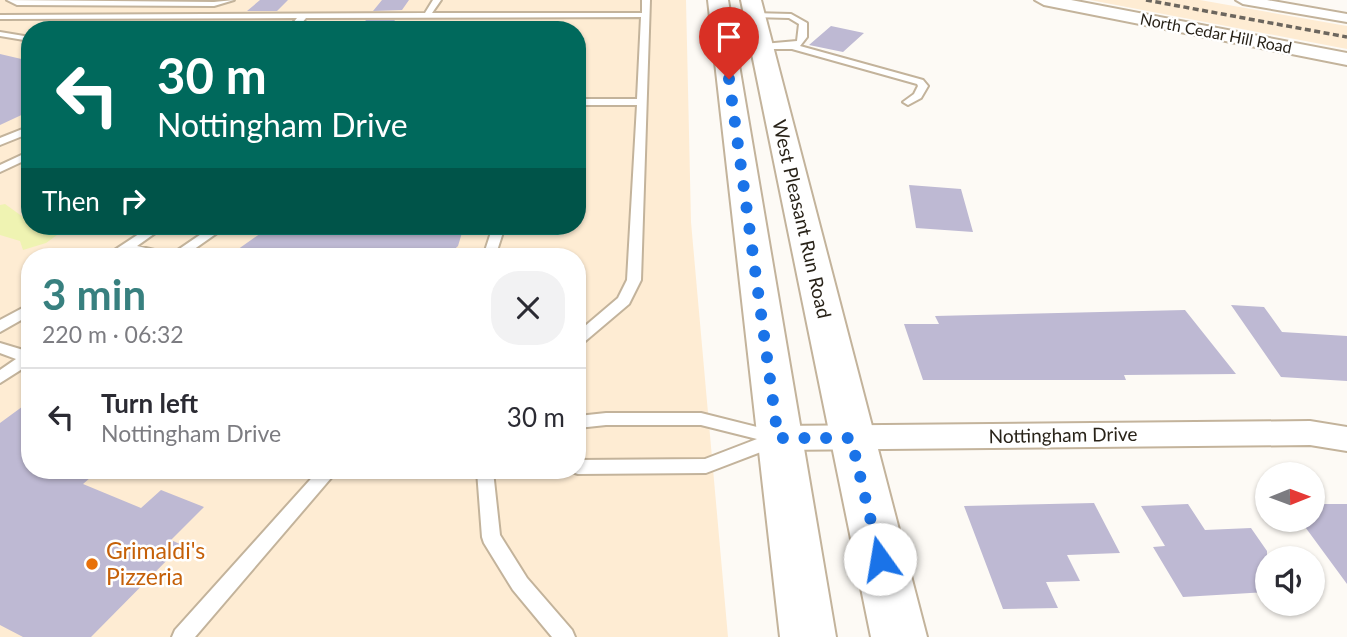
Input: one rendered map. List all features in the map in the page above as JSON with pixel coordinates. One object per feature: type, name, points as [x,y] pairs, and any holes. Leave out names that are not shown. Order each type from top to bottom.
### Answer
[{"type":"main road","points":[[718,0],[808,637]]},
{"type":"main road","name":"West Pleasant Run Road","points":[[754,7],[777,46],[851,438],[899,637]]},
{"type":"street","name":"North Cedar Hill Road","points":[[1044,0],[1347,59]]},
{"type":"street","points":[[1242,0],[1347,18]]},
{"type":"street","name":"Nottingham Drive","points":[[778,438],[1310,433],[1347,439]]},
{"type":"lane","points":[[11,0],[17,4],[214,4],[230,0]]},
{"type":"lane","points":[[427,16],[437,0]]},
{"type":"lane","points":[[586,333],[624,301],[634,280],[646,0]]},
{"type":"lane","points":[[754,7],[773,15],[799,19],[803,23],[800,43],[777,46]]},
{"type":"lane","points":[[0,18],[303,17],[338,20],[427,16],[521,19],[645,15]]},
{"type":"lane","points":[[299,21],[303,17]]},
{"type":"lane","points":[[0,34],[21,38]]},
{"type":"lane","points":[[777,46],[920,82],[923,86],[918,96],[908,102]]},
{"type":"lane","points":[[586,102],[642,102]]},
{"type":"lane","points":[[0,142],[21,133]]},
{"type":"lane","points":[[0,169],[21,158]]},
{"type":"lane","points":[[126,247],[145,235]]},
{"type":"lane","points":[[186,248],[207,235]]},
{"type":"lane","points":[[126,247],[131,248]]},
{"type":"lane","points":[[0,327],[21,314]]},
{"type":"lane","points":[[0,348],[21,355]]},
{"type":"lane","points":[[0,377],[21,363]]},
{"type":"lane","points":[[586,421],[701,419],[778,438]]},
{"type":"lane","points":[[586,467],[706,466],[778,438]]},
{"type":"lane","points":[[181,637],[321,479]]},
{"type":"lane","points":[[486,479],[491,537],[520,584],[565,637]]},
{"type":"shaded area","points":[[0,0],[686,0],[691,222],[728,637],[0,637]]},
{"type":"shaded area","points":[[1090,0],[1200,0],[1347,26],[1347,49]]},
{"type":"green space","points":[[5,204],[21,216],[21,235],[57,235],[46,243],[22,248],[20,241],[0,235],[0,205]]},
{"type":"building","points":[[260,0],[288,0],[277,11],[247,11]]},
{"type":"building","points":[[382,0],[409,0],[402,10],[373,11]]},
{"type":"building","points":[[831,26],[864,33],[843,52],[809,45]]},
{"type":"building","points":[[0,54],[21,59],[21,115],[0,125]]},
{"type":"building","points":[[909,185],[961,189],[973,232],[916,228]]},
{"type":"building","points":[[258,235],[461,235],[456,248],[240,248]]},
{"type":"building","points":[[1231,305],[1264,307],[1282,332],[1347,336],[1347,381],[1281,377]]},
{"type":"building","points":[[1185,310],[1236,374],[1124,375],[1126,380],[923,380],[904,324],[939,324],[935,316]]},
{"type":"building","name":"Grimaldi's Pizzeria","points":[[21,408],[21,479],[89,479],[83,484],[141,508],[161,490],[204,507],[171,540],[182,545],[91,637],[23,637],[0,625],[0,423]]},
{"type":"building","points":[[1094,503],[1120,553],[1067,555],[1080,581],[1046,582],[1058,608],[1003,609],[964,506]]},
{"type":"building","points":[[1188,504],[1205,530],[1251,528],[1264,546],[1255,546],[1255,593],[1183,597],[1153,547],[1165,546],[1141,506]]},
{"type":"building","points":[[1325,504],[1347,504],[1347,584],[1325,554],[1325,546],[1319,546],[1309,532],[1325,532]]},
{"type":"railway","points":[[1146,0],[1347,37]]},
{"type":"place","name":"Grimaldi's Pizzeria","points":[[92,564]]},
{"type":"route","points":[[729,79],[778,438],[851,438],[880,559]]}]
